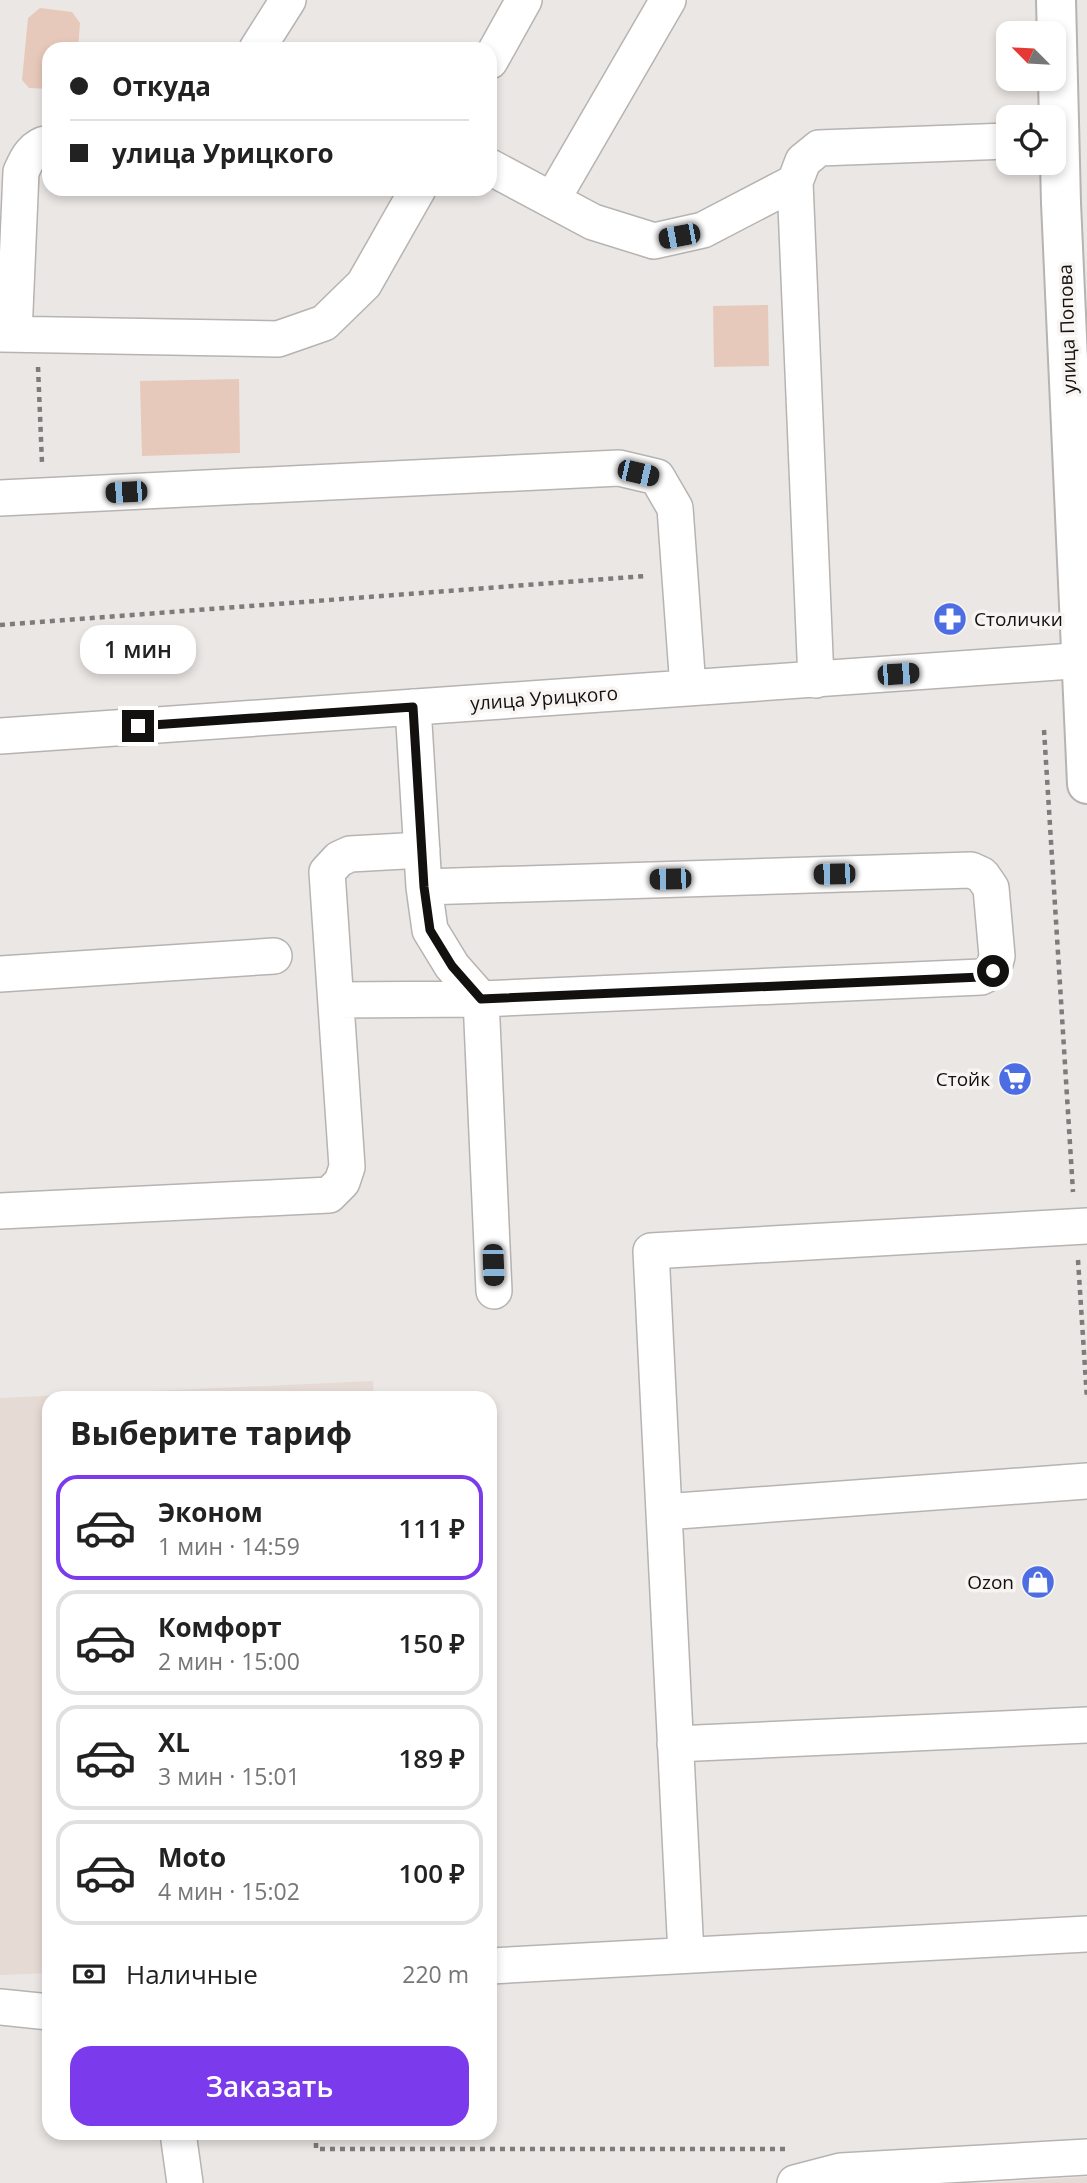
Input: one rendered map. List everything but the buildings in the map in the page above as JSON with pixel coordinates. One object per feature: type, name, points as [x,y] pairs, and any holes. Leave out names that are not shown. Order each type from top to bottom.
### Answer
[{"type":"main road","name":"улица Попова","points":[[1056,0],[1056,105]]},
{"type":"main road","name":"улица Попова","points":[[1058,175],[1084,661],[1087,784]]},
{"type":"street","points":[[261,42],[288,0]]},
{"type":"street","points":[[497,48],[524,0]]},
{"type":"street","points":[[552,200],[660,3]]},
{"type":"street","points":[[816,680],[795,182],[803,161],[819,148],[996,141]]},
{"type":"street","points":[[42,146],[28,154],[21,172],[17,334],[278,339],[324,323],[364,284],[414,196]]},
{"type":"street","points":[[497,171],[593,222],[654,241],[704,230],[795,182]]},
{"type":"street","points":[[0,498],[619,468],[657,477],[675,508],[688,688]]},
{"type":"street","name":"улица Урицкого","points":[[0,736],[1084,661]]},
{"type":"street","points":[[413,707],[424,887],[430,930],[452,966],[481,999],[494,1291]]},
{"type":"street","points":[[0,1211],[329,1195],[342,1182],[347,1167],[327,872],[339,859],[351,854],[422,850]]},
{"type":"street","points":[[336,1000],[481,999],[981,977],[993,971],[997,956],[991,888],[982,875],[971,870],[424,887]]},
{"type":"street","points":[[0,974],[274,956]]},
{"type":"street","points":[[686,1955],[651,1251],[1081,1227]]},
{"type":"street","points":[[664,1512],[1087,1481]]},
{"type":"street","points":[[675,1744],[1087,1725]]},
{"type":"street","points":[[497,1966],[1087,1934]]},
{"type":"street","points":[[0,2007],[42,2011]]},
{"type":"street","points":[[179,2140],[186,2183]]},
{"type":"street","points":[[795,2183],[841,2171],[1087,2157]]},
{"type":"path","points":[[17,334],[44,496]]},
{"type":"path","points":[[0,625],[681,573]]},
{"type":"path","points":[[1044,730],[1081,1227],[1087,1399]]},
{"type":"path","points":[[316,2140],[316,2149],[787,2149]]},
{"type":"shaded area","points":[[40,8],[72,12],[80,23],[79,42],[42,42],[42,89],[29,88],[22,80],[28,18]]},
{"type":"shaded area","points":[[768,305],[769,366],[714,367],[713,306]]},
{"type":"shaded area","points":[[239,379],[240,453],[142,456],[140,381]]},
{"type":"shaded area","points":[[373,1381],[374,1391],[154,1391]]},
{"type":"shaded area","points":[[42,1396],[42,1973],[0,1975],[0,1398]]},
{"type":"shaded area","points":[[1087,2177],[1087,2183],[987,2183]]},
{"type":"place","name":"Столички","points":[[950,619]]},
{"type":"place","name":"Стойк","points":[[1015,1079]]},
{"type":"place","name":"Ozon","points":[[1038,1582]]},
{"type":"route","points":[[138,726],[413,707],[424,887],[430,930],[452,966],[481,999],[981,977],[993,971]]}]
